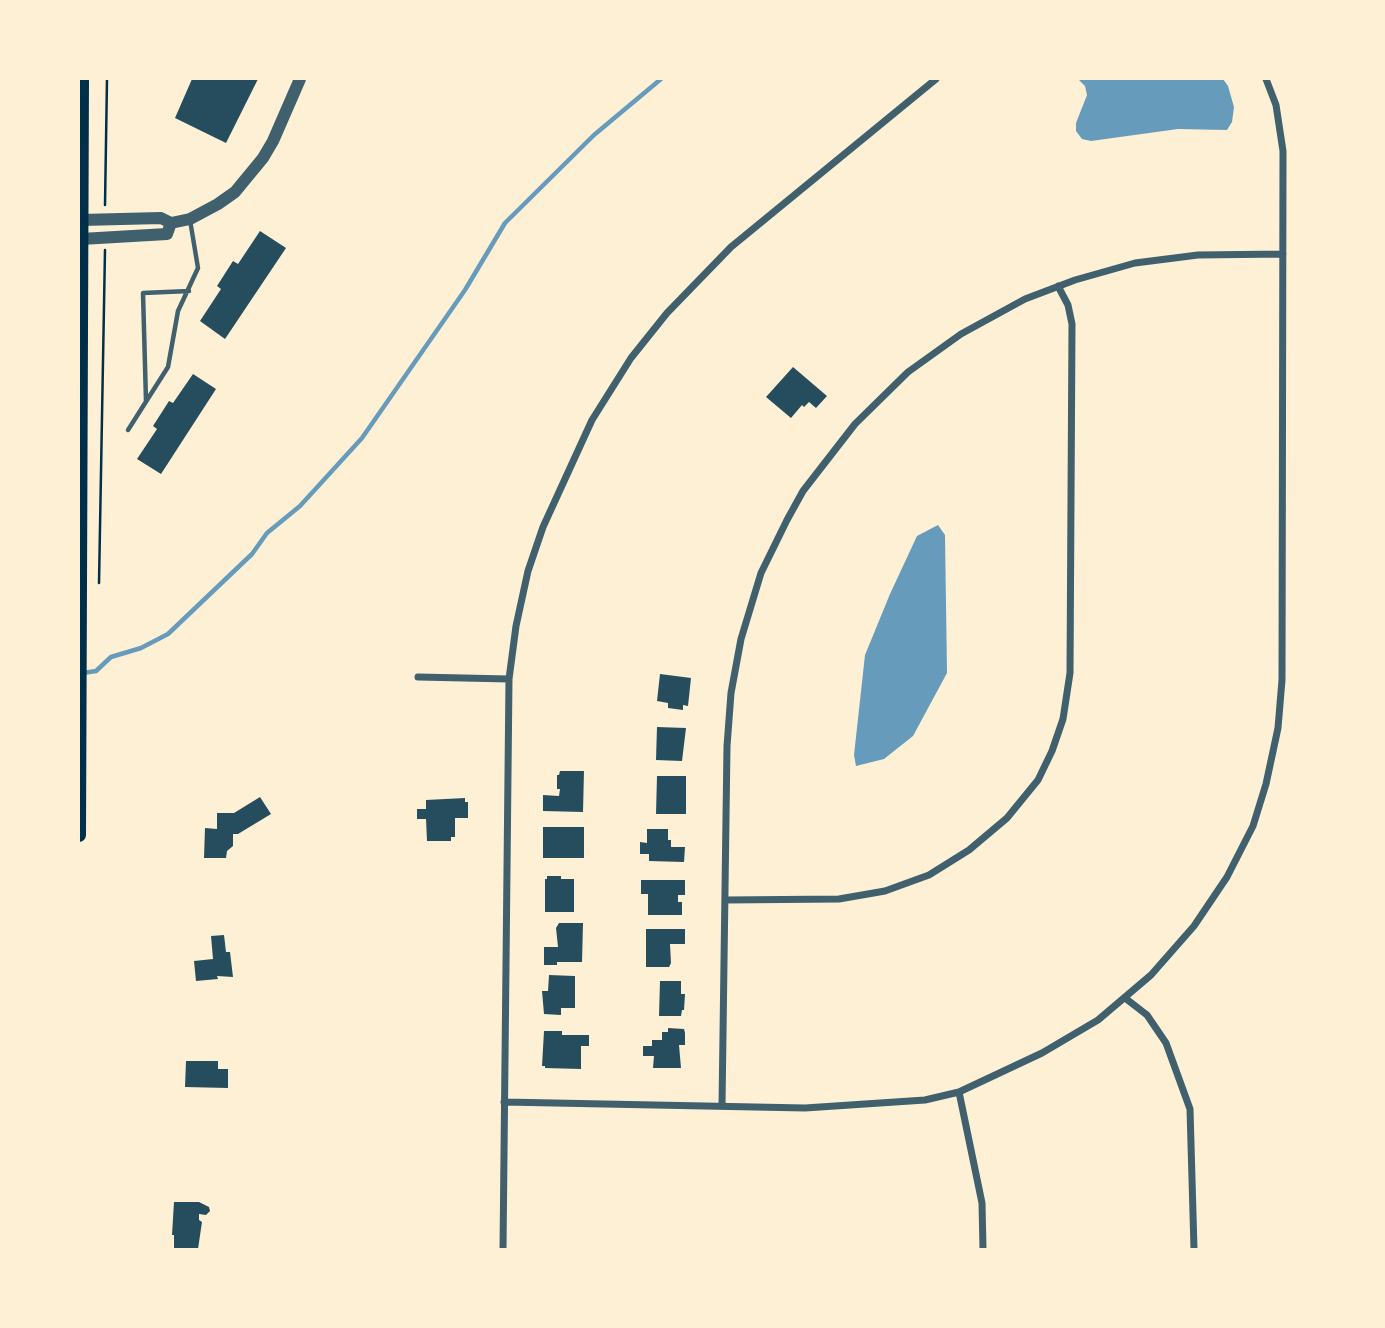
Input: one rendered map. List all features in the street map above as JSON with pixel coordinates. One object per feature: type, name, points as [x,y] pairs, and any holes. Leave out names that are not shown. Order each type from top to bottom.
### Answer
[{"type":"main road","points":[[79,835],[82,79]]},
{"type":"street","points":[[81,220],[161,218],[171,223],[190,219],[226,198],[249,176],[273,141],[300,79]]},
{"type":"street","points":[[503,1249],[509,680],[516,626],[543,527],[592,420],[631,358],[683,294],[731,247],[936,79]]},
{"type":"street","points":[[504,1102],[805,1108],[925,1100],[959,1092],[1042,1054],[1098,1020],[1151,975],[1194,926],[1227,877],[1253,826],[1266,784],[1278,728],[1282,680],[1283,150],[1276,105],[1266,79]]},
{"type":"street","points":[[81,239],[167,234],[171,223]]},
{"type":"street","points":[[722,1106],[727,746],[731,693],[741,639],[761,573],[810,481],[835,447],[908,372],[961,334],[1025,299],[1104,271],[1168,258],[1283,254]]},
{"type":"street","points":[[726,900],[839,900],[885,891],[929,875],[970,850],[1007,818],[1038,780],[1063,719],[1070,673],[1072,324],[1068,305],[1058,286]]},
{"type":"street","points":[[418,677],[509,680]]},
{"type":"street","points":[[1125,998],[1147,1015],[1166,1043],[1191,1109],[1194,1249]]},
{"type":"street","points":[[959,1092],[982,1203],[983,1249]]},
{"type":"lane","points":[[128,430],[168,367],[178,311],[198,268],[190,219]]},
{"type":"lane","points":[[146,402],[143,293],[189,291]]},
{"type":"path","points":[[105,221],[107,79]]},
{"type":"path","points":[[99,583],[106,238]]},
{"type":"water","points":[[1078,79],[1223,79],[1234,107],[1232,122],[1227,130],[1178,129],[1091,141],[1082,139],[1076,131],[1076,123],[1087,95],[1085,86]]},
{"type":"water","points":[[938,525],[945,535],[947,673],[913,736],[884,759],[856,766],[854,755],[865,655],[917,536]]},
{"type":"building","points":[[192,79],[258,79],[226,143],[175,118]]},
{"type":"building","points":[[260,231],[286,248],[225,339],[200,321],[221,289],[217,286],[233,261],[238,264]]},
{"type":"building","points":[[793,367],[827,396],[816,408],[809,402],[804,407],[802,405],[791,418],[766,397]]},
{"type":"building","points":[[193,374],[216,389],[161,474],[137,459],[157,429],[153,426],[169,401],[173,403]]},
{"type":"building","points":[[660,674],[691,678],[688,706],[683,705],[683,710],[668,708],[668,703],[657,701]]},
{"type":"building","points":[[657,727],[686,728],[682,761],[656,760]]},
{"type":"building","points":[[560,771],[584,771],[583,812],[543,811],[543,795],[559,796],[557,775]]},
{"type":"building","points":[[657,776],[686,776],[686,814],[656,814]]},
{"type":"building","points":[[260,797],[271,814],[238,834],[233,834],[233,846],[227,851],[226,858],[204,858],[205,828],[217,829],[217,813],[234,813]]},
{"type":"building","points":[[465,798],[465,802],[468,802],[468,818],[455,818],[455,837],[451,837],[451,841],[427,841],[426,819],[417,819],[417,809],[426,809],[426,800]]},
{"type":"building","points":[[543,827],[584,827],[584,858],[543,858]]},
{"type":"building","points":[[647,829],[668,829],[671,847],[685,847],[684,862],[649,861],[649,854],[640,854],[640,842],[647,843]]},
{"type":"building","points":[[547,876],[574,879],[574,912],[545,912]]},
{"type":"building","points":[[641,880],[685,880],[685,895],[678,895],[678,902],[682,902],[682,915],[648,915],[648,894],[641,894]]},
{"type":"building","points":[[559,923],[583,923],[582,962],[544,965],[544,947],[558,947],[556,928]]},
{"type":"building","points":[[646,929],[685,929],[685,944],[670,944],[669,967],[646,967]]},
{"type":"building","points":[[224,935],[226,952],[230,952],[233,977],[217,976],[218,979],[196,981],[194,961],[213,959],[211,936]]},
{"type":"building","points":[[549,975],[575,976],[575,1008],[561,1008],[561,1015],[544,1014],[542,991],[548,991]]},
{"type":"building","points":[[660,981],[681,981],[681,994],[685,994],[681,1016],[659,1016]]},
{"type":"building","points":[[668,1028],[684,1029],[685,1045],[679,1045],[681,1068],[653,1068],[654,1056],[643,1056],[643,1046],[652,1046],[652,1040],[662,1040],[662,1032],[668,1032]]},
{"type":"building","points":[[544,1031],[562,1031],[562,1035],[589,1035],[589,1046],[581,1046],[581,1069],[542,1066]]},
{"type":"building","points":[[186,1061],[218,1061],[218,1069],[228,1069],[228,1088],[185,1087]]},
{"type":"building","points":[[174,1202],[199,1202],[209,1207],[210,1211],[206,1215],[199,1214],[199,1220],[202,1222],[198,1249],[174,1249]]},
{"type":"waterway","points":[[83,673],[96,671],[111,657],[141,648],[168,634],[252,554],[267,533],[300,506],[362,438],[465,290],[505,223],[594,135],[661,79]]}]
